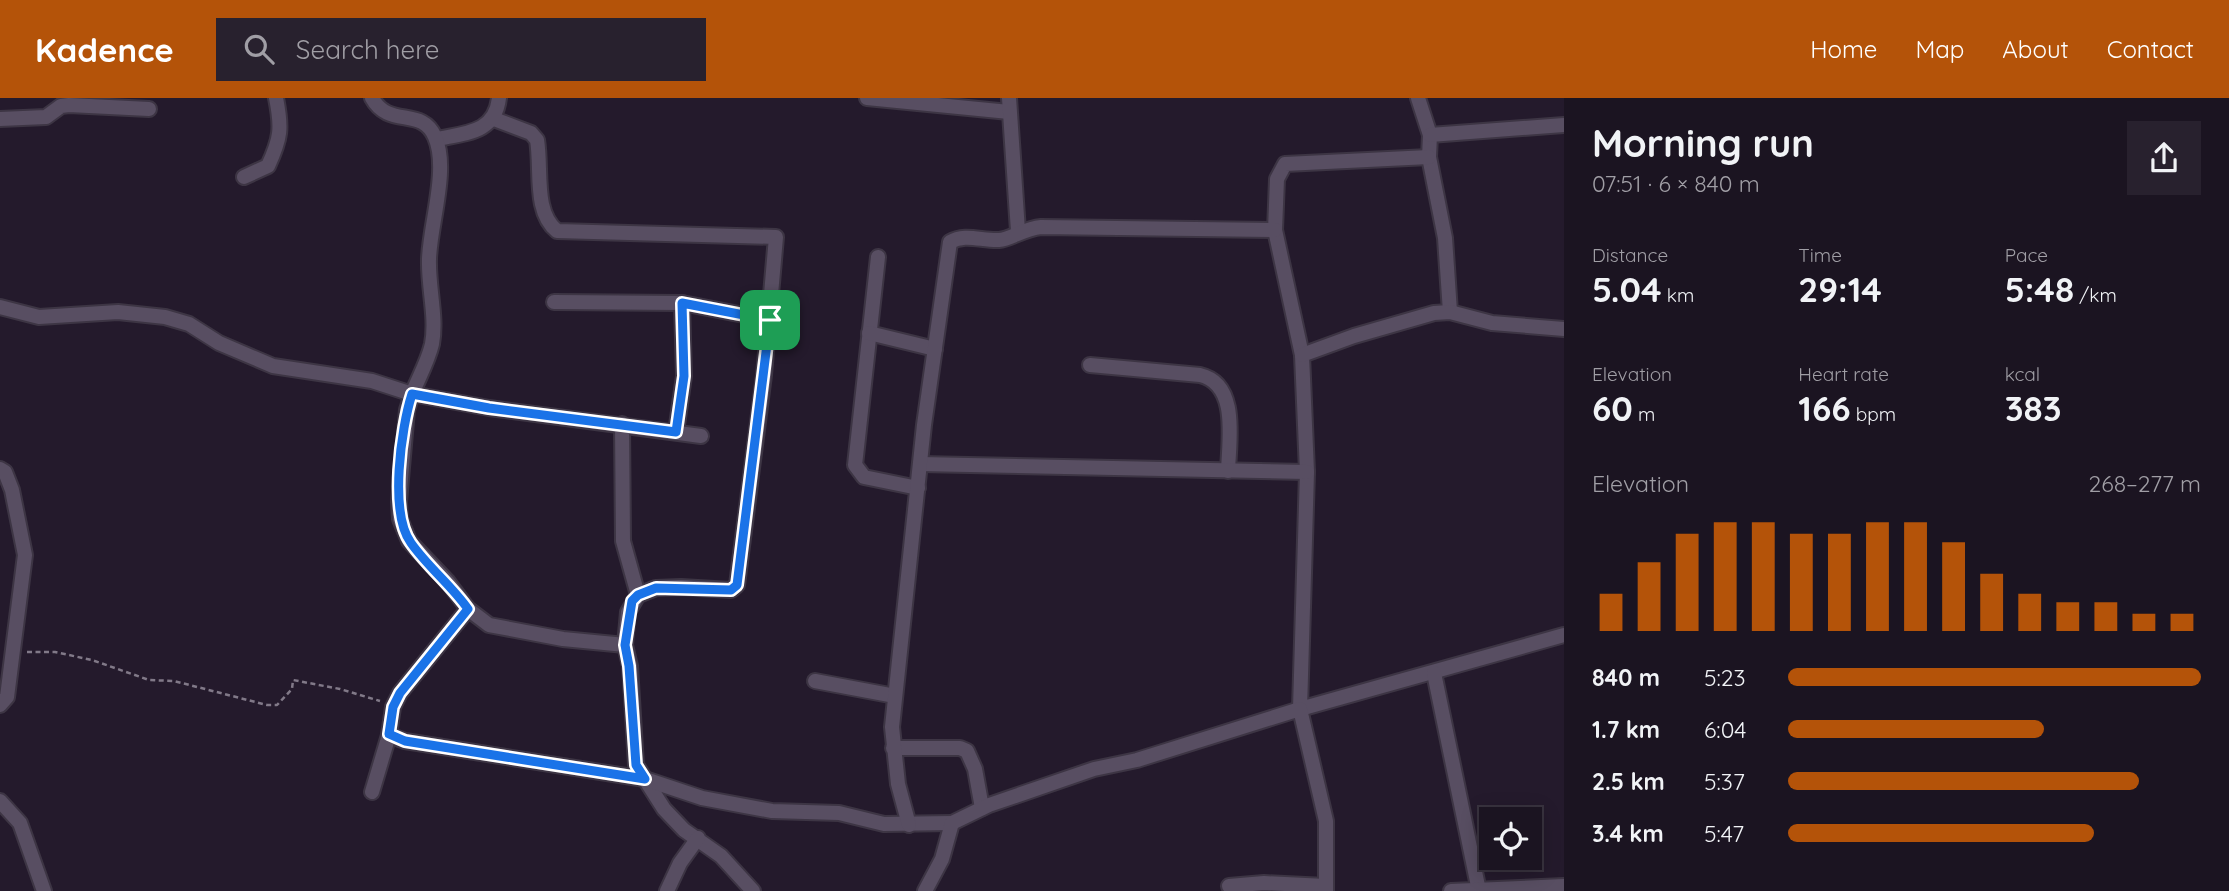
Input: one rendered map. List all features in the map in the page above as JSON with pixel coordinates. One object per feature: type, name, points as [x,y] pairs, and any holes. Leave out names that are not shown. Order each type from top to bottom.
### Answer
[{"type":"street","points":[[244,177],[268,166],[282,135],[276,98]]},
{"type":"street","points":[[372,98],[379,110],[393,117],[412,117],[429,127],[437,139],[439,185],[428,261],[432,342],[412,394],[404,434],[400,519],[409,541],[448,582],[468,609],[489,625],[563,639],[625,645]]},
{"type":"street","points":[[437,139],[485,127],[494,119],[499,98]]},
{"type":"street","points":[[867,98],[1009,105],[1018,231]]},
{"type":"street","points":[[1418,98],[1430,135],[1429,157],[1446,238],[1450,312]]},
{"type":"street","points":[[0,119],[46,117],[61,106],[69,105],[149,109]]},
{"type":"street","points":[[494,119],[531,133],[537,140],[542,209],[546,222],[557,231],[776,237],[770,320],[737,585],[731,590],[656,588],[638,595],[628,612],[625,645],[636,765],[664,809],[684,830],[722,856],[753,891]]},
{"type":"street","points":[[1430,135],[1564,125]]},
{"type":"street","points":[[1228,886],[1264,883],[1326,888],[1326,821],[1300,709],[1307,472],[1302,355],[1275,230],[1277,179],[1284,164],[1429,157]]},
{"type":"street","points":[[909,825],[893,748],[895,696],[920,464],[950,242],[958,237],[1006,239],[1018,231],[1041,227],[1275,230]]},
{"type":"street","points":[[877,257],[856,470],[864,477],[918,488]]},
{"type":"street","points":[[554,302],[682,303],[770,320]]},
{"type":"street","points":[[676,432],[684,376],[682,303]]},
{"type":"street","points":[[0,307],[39,317],[118,312],[166,317],[189,324],[219,343],[273,366],[372,381],[412,394],[489,408],[701,436]]},
{"type":"street","points":[[1302,355],[1354,336],[1434,313],[1450,312],[1492,323],[1564,328]]},
{"type":"street","points":[[869,332],[935,349]]},
{"type":"street","points":[[1090,365],[1200,375],[1217,383],[1222,390],[1228,416],[1228,471]]},
{"type":"street","points":[[622,424],[623,541],[638,595]]},
{"type":"street","points":[[920,464],[1307,472]]},
{"type":"street","points":[[0,469],[5,472],[12,490],[25,555],[7,696],[0,705]]},
{"type":"street","points":[[372,792],[389,734],[393,707],[400,693],[468,609]]},
{"type":"street","points":[[389,734],[405,741],[645,779],[702,797],[752,807],[839,813],[884,824],[952,823],[982,808],[1094,769],[1137,760],[1300,709],[1564,635]]},
{"type":"street","points":[[1434,673],[1479,890]]},
{"type":"street","points":[[815,681],[895,696]]},
{"type":"street","points":[[893,748],[960,748],[967,751],[975,769],[982,808]]},
{"type":"street","points":[[0,801],[20,823],[44,891]]},
{"type":"street","points":[[925,891],[943,859],[952,823]]},
{"type":"street","points":[[667,891],[680,863],[698,838]]},
{"type":"street","points":[[1451,891],[1564,886]]},
{"type":"path","points":[[14,650],[55,652],[92,660],[149,680],[174,681],[267,705],[277,705],[292,689],[293,680],[340,689],[393,707]]},
{"type":"route","points":[[682,303],[770,320],[737,585],[731,590],[656,588],[638,595],[632,601],[628,612],[625,645],[632,695],[636,765],[645,779],[405,741],[389,734],[393,707],[400,693],[468,609],[448,582],[409,541],[400,519],[404,434],[412,394],[489,408],[676,432],[684,376],[682,303]]}]
